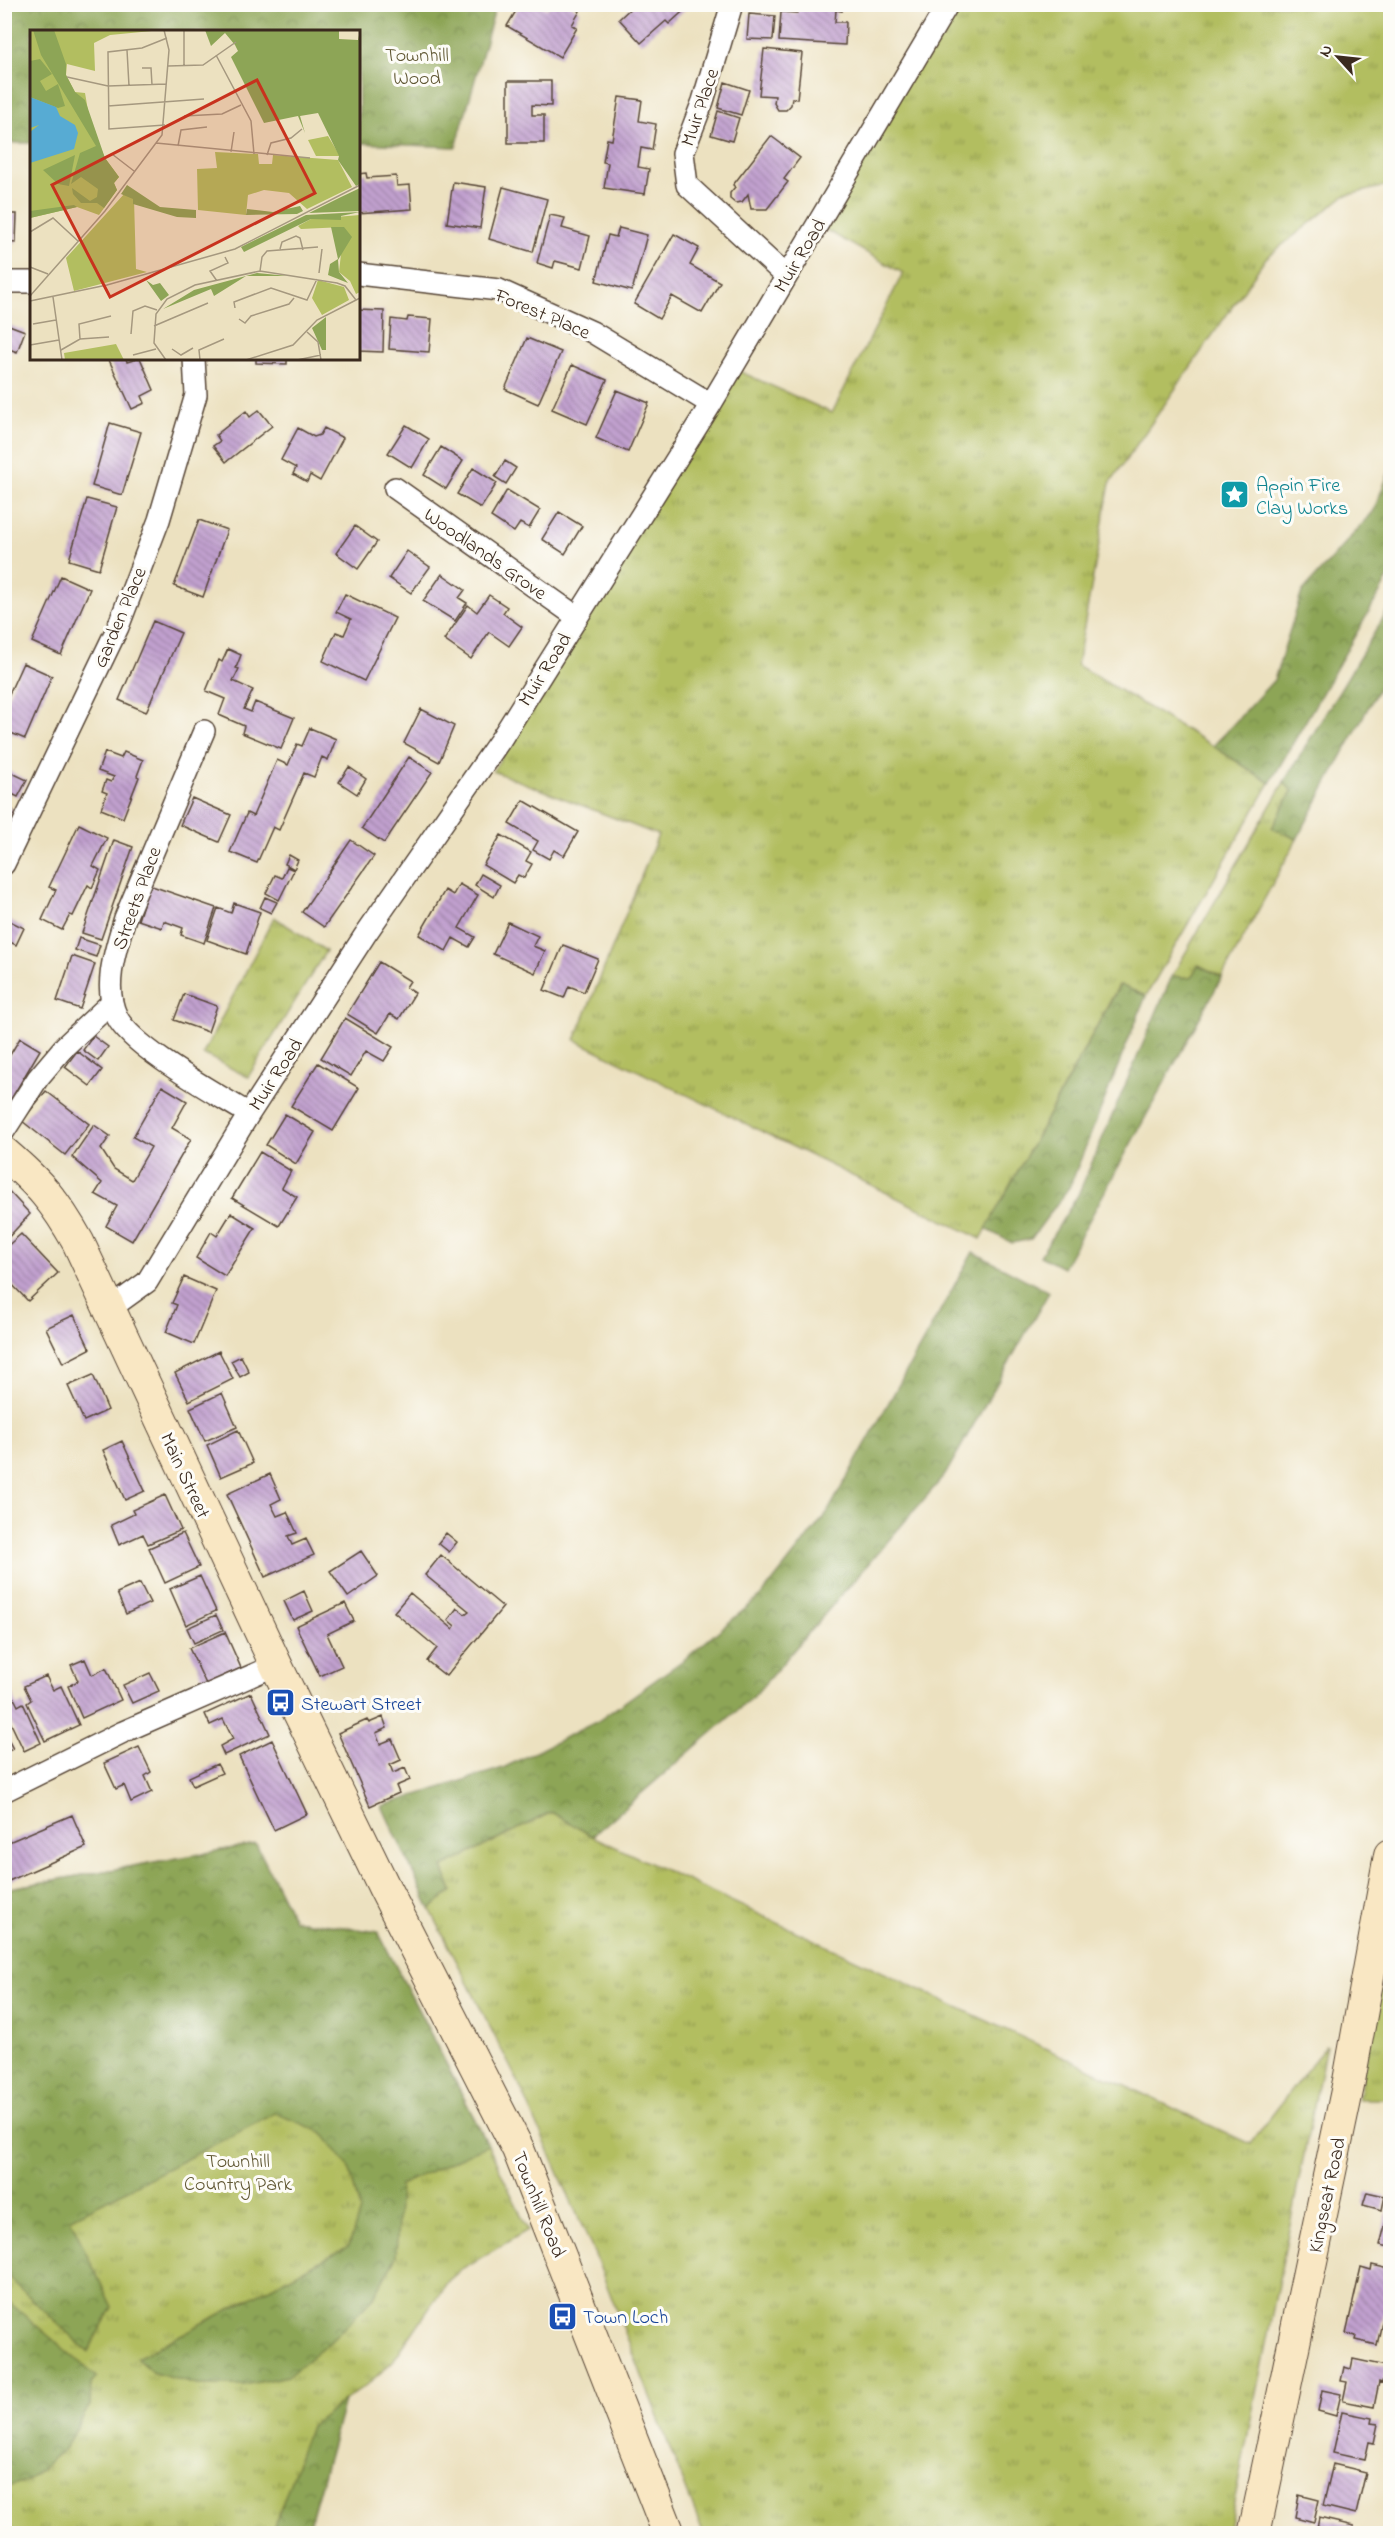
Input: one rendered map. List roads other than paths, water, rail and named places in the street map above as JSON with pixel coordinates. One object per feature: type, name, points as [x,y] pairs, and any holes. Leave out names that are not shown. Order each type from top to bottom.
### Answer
[{"type":"street","name":"Muir Place","points":[[732,4],[703,101],[683,153],[687,185],[786,276]]},
{"type":"street","name":"Muir Road","points":[[108,1310],[147,1282],[249,1114],[365,935],[501,739],[711,404],[948,4]]},
{"type":"street","name":"Forest Place","points":[[360,274],[499,290],[592,332],[711,404]]},
{"type":"street","points":[[4,282],[30,282]]},
{"type":"street","name":"Garden Place","points":[[4,864],[118,627],[159,520],[196,395],[194,360]]},
{"type":"street","name":"Woodlands Grove","points":[[395,488],[577,617]]},
{"type":"street","name":"Streets Place","points":[[204,731],[125,918],[116,948],[111,980],[112,1002],[117,1017],[140,1044],[249,1114]]},
{"type":"street","points":[[4,1131],[38,1078],[64,1046],[112,1002]]},
{"type":"street","name":"Main Street","points":[[4,1153],[36,1181],[58,1207],[78,1242],[276,1665],[348,1812]]},
{"type":"street","points":[[4,1791],[123,1732],[276,1665]]},
{"type":"street","name":"Townhill Road","points":[[348,1812],[518,2149],[669,2534]]},
{"type":"street","name":"Kingseat Road","points":[[1254,2534],[1349,2081],[1390,1855]]},
{"type":"place","name":"Appin Fire Clay Works","points":[[1235,495]]},
{"type":"place","name":"Stewart Street","points":[[280,1703]]},
{"type":"place","name":"Town Loch","points":[[562,2316]]},
{"type":"park label","name":"Townhill Wood","points":[[417,66]]},
{"type":"park label","name":"Townhill Country Park","points":[[238,2172]]}]
